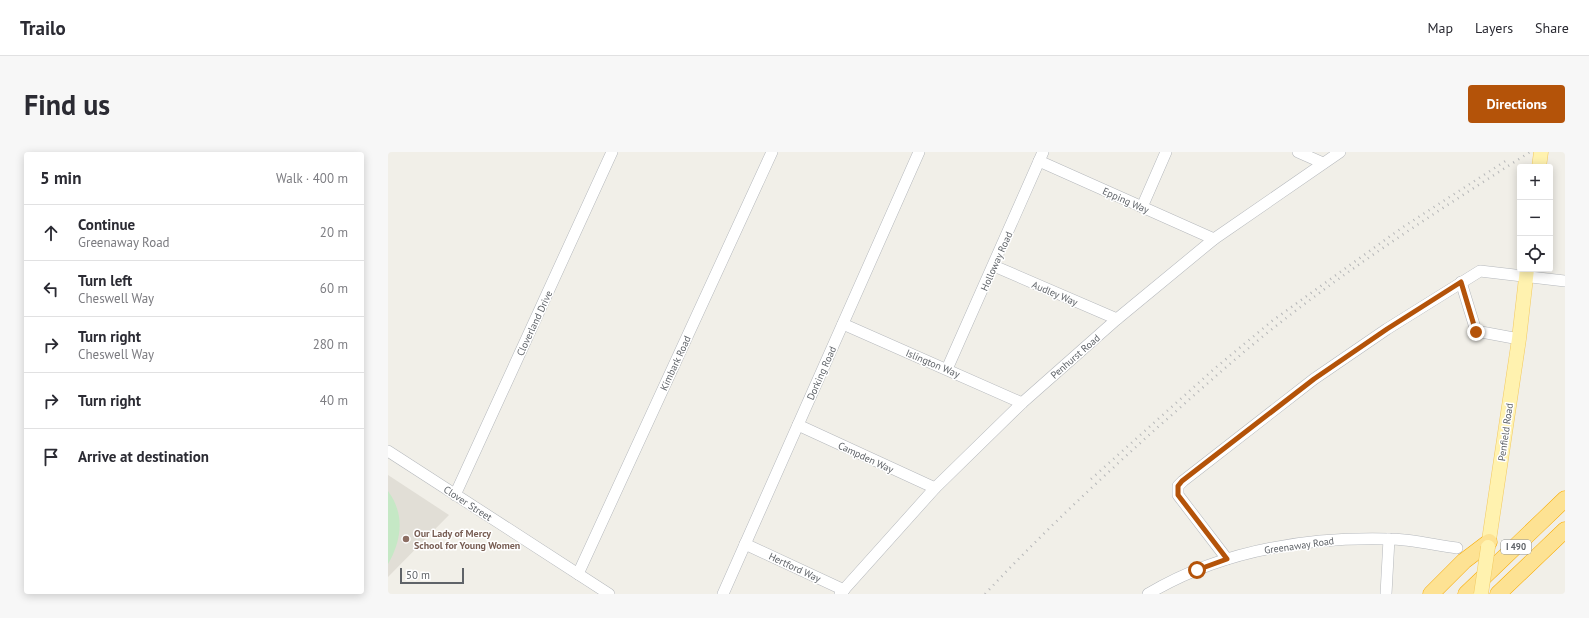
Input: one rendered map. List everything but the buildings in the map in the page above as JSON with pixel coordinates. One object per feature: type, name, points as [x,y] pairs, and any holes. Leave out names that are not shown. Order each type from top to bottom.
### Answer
[{"type":"highway","name":"I 490","points":[[1466,594],[1565,499]]},
{"type":"highway","name":"I 490","points":[[1498,594],[1565,530]]},
{"type":"highway","points":[[1431,594],[1464,561],[1488,544]]},
{"type":"main road","points":[[1540,164],[1541,152]]},
{"type":"main road","name":"Penfield Road","points":[[1481,594],[1519,339],[1527,272]]},
{"type":"street","name":"Cloverland Drive","points":[[456,495],[612,152]]},
{"type":"street","name":"Kimbark Road","points":[[578,574],[772,152]]},
{"type":"street","name":"Dorking Road","points":[[723,594],[919,152]]},
{"type":"street","points":[[1142,207],[1166,152]]},
{"type":"street","points":[[1298,152],[1323,163]]},
{"type":"street","name":"Penhurst Road","points":[[842,592],[935,488],[1022,403],[1117,319],[1214,239],[1340,152]]},
{"type":"street","name":"Epping Way","points":[[1041,156],[1142,207],[1214,239]]},
{"type":"street","name":"Holloway Road","points":[[947,369],[994,266],[1041,156]]},
{"type":"street","name":"Audley Way","points":[[994,266],[1117,319]]},
{"type":"street","points":[[1227,559],[1178,495],[1177,489],[1180,483],[1314,379],[1387,329],[1461,282],[1480,271],[1517,272]]},
{"type":"street","points":[[1527,272],[1565,281]]},
{"type":"street","points":[[1461,282],[1476,332],[1519,339]]},
{"type":"street","name":"Islington Way","points":[[843,324],[1022,403]]},
{"type":"street","name":"Campden Way","points":[[798,425],[935,488]]},
{"type":"street","name":"Clover Street","points":[[388,451],[609,594]]},
{"type":"street","name":"Greenaway Road","points":[[1148,594],[1169,582],[1227,559],[1301,543],[1346,539],[1389,539],[1457,548]]},
{"type":"street","points":[[1386,594],[1389,539]]},
{"type":"street","name":"Hertford Way","points":[[746,544],[842,592]]},
{"type":"shaded area","name":"Our Lady of Mercy School for Young Women","points":[[388,475],[449,515],[388,577]]},
{"type":"green space","points":[[388,491],[397,509],[400,527],[396,546],[388,564]]},
{"type":"railway","points":[[985,594],[1048,529],[1113,468],[1261,338],[1369,257],[1530,152]]},
{"type":"railway","points":[[1091,479],[1214,369],[1272,321],[1403,227],[1507,160]]},
{"type":"place","name":"Our Lady of Mercy School for Young Women","points":[[406,539]]},
{"type":"route","points":[[1197,570],[1227,559],[1178,495],[1177,489],[1182,481],[1314,379],[1387,329],[1461,282],[1473,316],[1476,332]]}]
